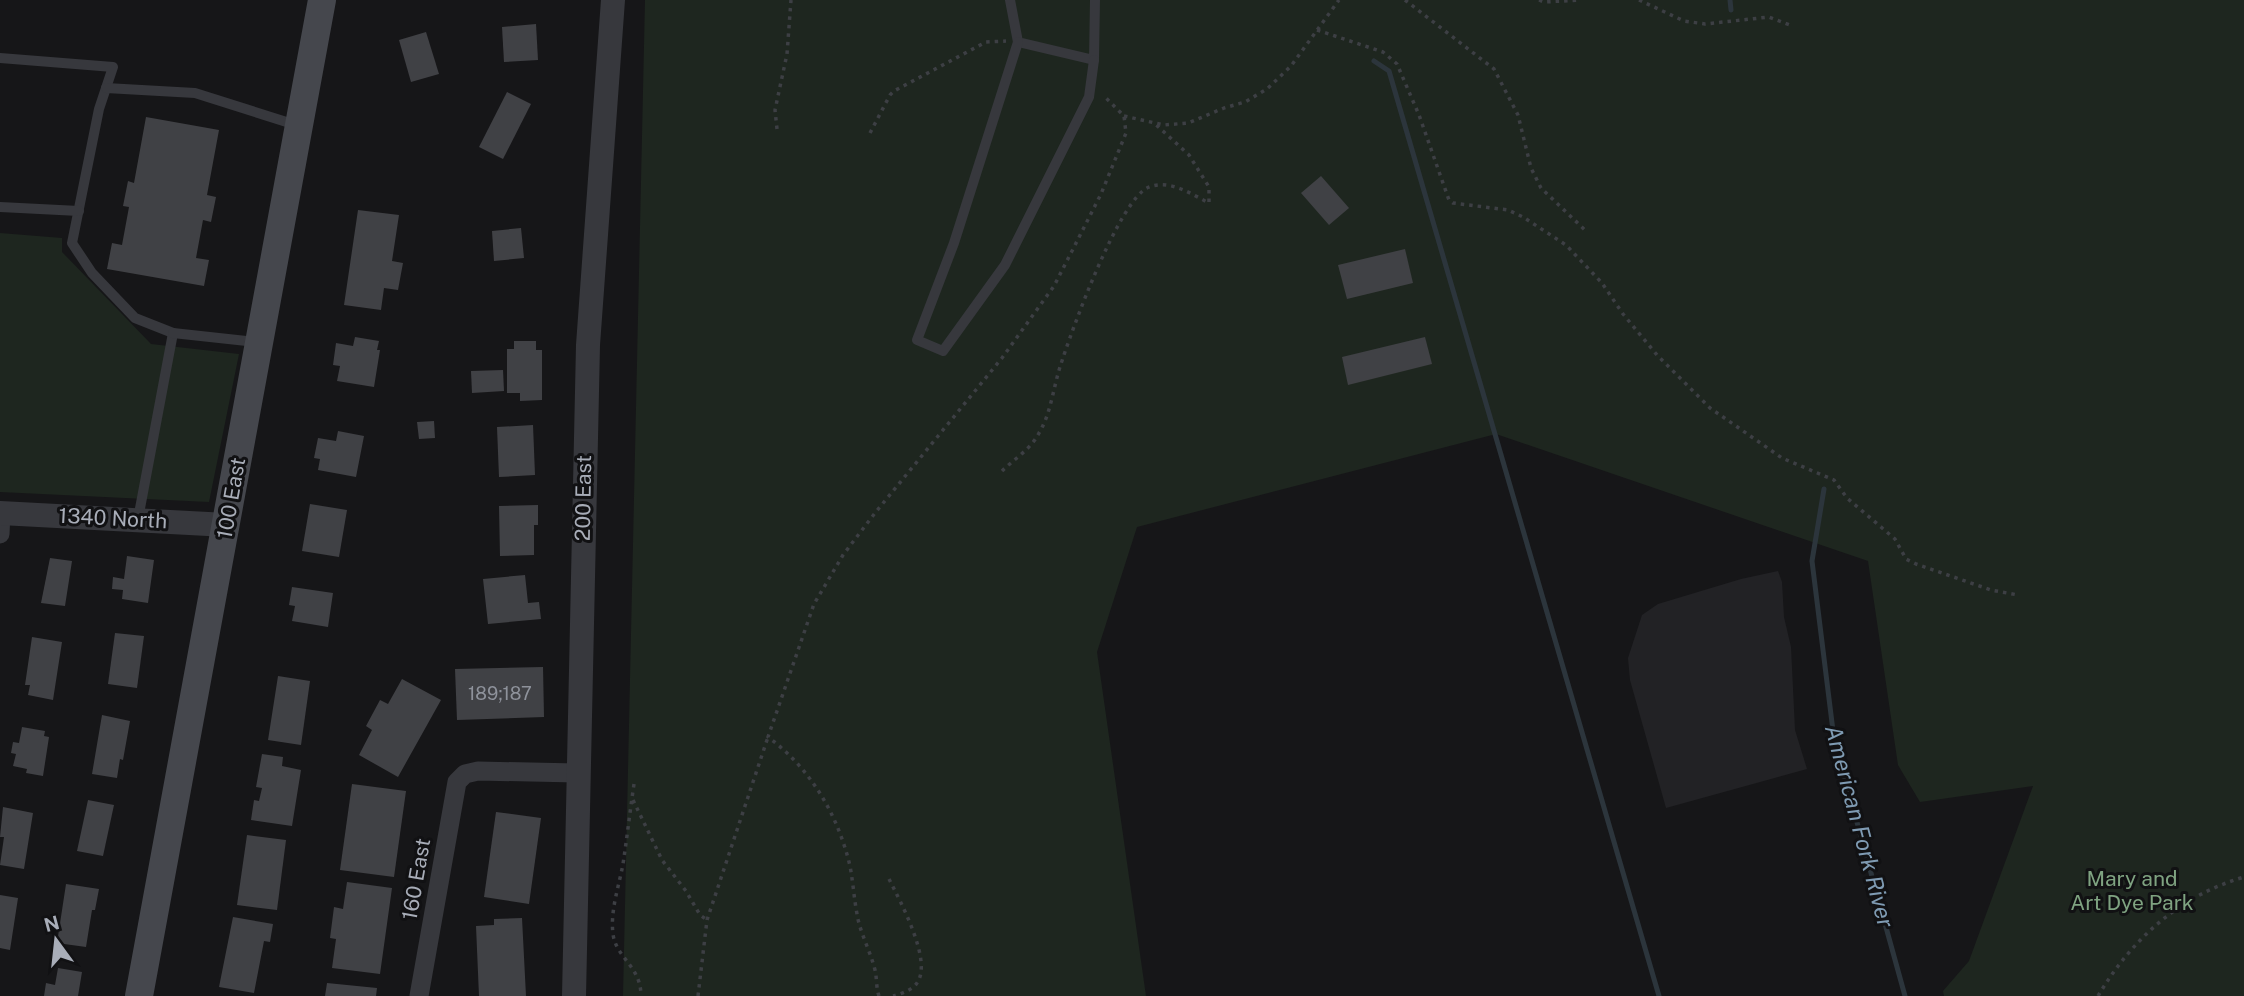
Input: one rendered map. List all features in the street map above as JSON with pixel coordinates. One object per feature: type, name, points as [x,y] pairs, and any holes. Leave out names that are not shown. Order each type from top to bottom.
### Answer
[{"type":"main road","name":"100 East","points":[[139,996],[322,0]]},
{"type":"street","name":"200 East","points":[[574,996],[588,345],[614,0]]},
{"type":"street","name":"1340 North","points":[[0,520],[138,519],[227,525]]},
{"type":"street","name":"160 East","points":[[419,996],[457,782],[465,774],[495,770],[577,774]]},
{"type":"lane","points":[[1010,0],[1018,42],[954,243],[917,340],[943,351],[1005,265],[1089,97],[1094,60],[1096,0]]},
{"type":"lane","points":[[1018,42],[1094,60]]},
{"type":"lane","points":[[0,58],[113,67],[99,109],[72,243],[92,273],[135,318],[173,333],[259,342]]},
{"type":"lane","points":[[106,88],[195,93],[299,125]]},
{"type":"lane","points":[[0,207],[79,211]]},
{"type":"lane","points":[[138,519],[173,333]]},
{"type":"path","points":[[777,129],[775,110],[787,54],[791,0]]},
{"type":"path","points":[[1103,94],[1124,116],[1164,125],[1188,123],[1245,102],[1267,89],[1291,65],[1339,0]]},
{"type":"path","points":[[1405,0],[1494,69],[1518,115],[1531,168],[1541,188],[1586,231]]},
{"type":"path","points":[[1539,0],[1580,0]]},
{"type":"path","points":[[1639,0],[1684,21],[1705,24],[1769,17],[1790,24]]},
{"type":"path","points":[[1317,30],[1383,52],[1397,64],[1419,114],[1449,200],[1453,203],[1508,210],[1566,245],[1602,283],[1623,314],[1657,355],[1710,408],[1782,458],[1834,480],[1860,511],[1895,539],[1906,559],[1991,590],[2018,595]]},
{"type":"path","points":[[870,133],[894,91],[986,42],[1018,42]]},
{"type":"path","points":[[698,996],[707,920],[814,604],[843,555],[1002,358],[1054,286],[1118,155],[1126,133],[1124,116]]},
{"type":"path","points":[[1002,471],[1033,444],[1040,432],[1089,286],[1134,198],[1150,186],[1165,183],[1209,203],[1209,187],[1189,155],[1153,122]]},
{"type":"path","points":[[768,737],[792,757],[827,804],[849,864],[861,932],[875,970],[879,996]]},
{"type":"path","points":[[634,784],[613,935],[641,983],[641,996]]},
{"type":"path","points":[[632,798],[662,860],[686,891],[700,915],[707,920]]},
{"type":"path","points":[[2098,996],[2132,946],[2156,925],[2182,905],[2244,877]]},
{"type":"path","points":[[890,879],[914,935],[920,958],[920,974],[916,984],[893,996]]},
{"type":"shaded area","points":[[1778,571],[1791,647],[1795,730],[1807,769],[1666,808],[1630,680],[1628,658],[1642,615],[1658,604]]},
{"type":"green space","name":"Mary and Art Dye Park","points":[[645,0],[2244,0],[2244,996],[1944,996],[1943,991],[1969,961],[2033,786],[1920,802],[1898,765],[1868,561],[1496,434],[1137,527],[1097,652],[1146,996],[623,996]]},
{"type":"green space","points":[[0,233],[62,238],[62,252],[151,344],[239,354],[209,502],[0,492]]},
{"type":"building","points":[[536,24],[538,60],[504,62],[502,27]]},
{"type":"building","points":[[426,32],[439,74],[411,82],[399,40]]},
{"type":"building","points":[[507,92],[531,104],[503,159],[479,147]]},
{"type":"building","points":[[146,117],[219,130],[207,195],[216,197],[211,222],[203,220],[196,258],[209,260],[204,286],[107,269],[112,243],[122,245],[129,207],[123,206],[128,181],[134,183]]},
{"type":"building","points":[[1321,176],[1349,208],[1329,225],[1301,193]]},
{"type":"building","points":[[358,210],[399,215],[392,261],[403,263],[398,290],[384,288],[381,310],[344,305]]},
{"type":"building","points":[[521,228],[524,258],[494,261],[492,231]]},
{"type":"building","points":[[1405,249],[1413,283],[1347,299],[1338,265]]},
{"type":"building","points":[[355,337],[379,341],[374,387],[337,381],[340,366],[333,365],[336,343],[353,346]]},
{"type":"building","points":[[1425,337],[1432,364],[1348,385],[1342,357]]},
{"type":"building","points":[[514,341],[536,341],[536,350],[542,350],[542,400],[520,401],[520,393],[507,393],[507,349],[514,349]]},
{"type":"building","points":[[503,370],[504,391],[472,393],[471,371]]},
{"type":"building","points":[[434,421],[435,438],[419,439],[417,422]]},
{"type":"building","points":[[533,425],[535,475],[499,477],[497,427]]},
{"type":"building","points":[[338,431],[364,436],[356,477],[318,470],[320,459],[314,458],[318,438],[336,441]]},
{"type":"building","points":[[310,504],[347,510],[339,557],[302,551]]},
{"type":"building","points":[[538,505],[538,525],[534,525],[534,555],[500,556],[499,506]]},
{"type":"building","points":[[127,556],[154,560],[148,603],[122,599],[123,590],[112,589],[113,577],[124,579]]},
{"type":"building","points":[[50,558],[72,561],[65,606],[41,603]]},
{"type":"building","points":[[525,575],[528,603],[539,602],[541,619],[488,624],[483,579]]},
{"type":"building","points":[[292,587],[333,593],[328,627],[292,621],[295,606],[289,605]]},
{"type":"building","points":[[115,633],[144,636],[137,688],[108,684]]},
{"type":"building","points":[[32,637],[62,642],[53,700],[28,695],[30,685],[25,685]]},
{"type":"building","points":[[543,667],[544,717],[457,720],[455,669]]},
{"type":"building","points":[[278,676],[310,681],[301,745],[268,740]]},
{"type":"building","points":[[402,679],[441,700],[398,777],[359,755],[372,730],[366,726],[380,700],[388,704]]},
{"type":"building","points":[[102,715],[130,721],[117,778],[92,774]]},
{"type":"building","points":[[22,727],[45,731],[44,736],[49,737],[43,776],[26,773],[27,769],[13,766],[16,754],[11,753],[13,742],[19,743]]},
{"type":"building","points":[[262,754],[283,757],[282,766],[301,770],[292,826],[251,820],[254,800],[259,801],[262,788],[256,787]]},
{"type":"building","points":[[352,784],[406,791],[394,877],[340,870]]},
{"type":"building","points":[[88,800],[114,805],[103,856],[77,851]]},
{"type":"building","points":[[3,807],[33,813],[24,869],[0,865],[4,837],[0,837]]},
{"type":"building","points":[[496,812],[541,818],[529,904],[484,897]]},
{"type":"building","points":[[247,835],[286,840],[277,910],[237,905]]},
{"type":"building","points":[[347,882],[392,888],[380,974],[332,968],[336,939],[330,938],[334,907],[343,909]]},
{"type":"building","points":[[66,884],[99,889],[95,910],[92,910],[86,947],[57,943]]},
{"type":"building","points":[[0,895],[18,898],[10,950],[0,948]]},
{"type":"building","points":[[233,917],[273,924],[270,942],[264,941],[254,993],[219,987]]},
{"type":"building","points":[[522,918],[526,996],[479,996],[476,926],[494,925],[494,919]]},
{"type":"building","points":[[58,968],[82,972],[78,996],[44,996],[46,983],[55,985]]},
{"type":"building","points":[[327,983],[377,988],[376,996],[325,996]]},
{"type":"waterway","name":"American Fork River","points":[[1730,0],[1731,10]]},
{"type":"waterway","points":[[1374,61],[1389,71],[1659,996]]},
{"type":"waterway","name":"American Fork River","points":[[1824,489],[1812,561],[1834,739],[1905,996]]}]
